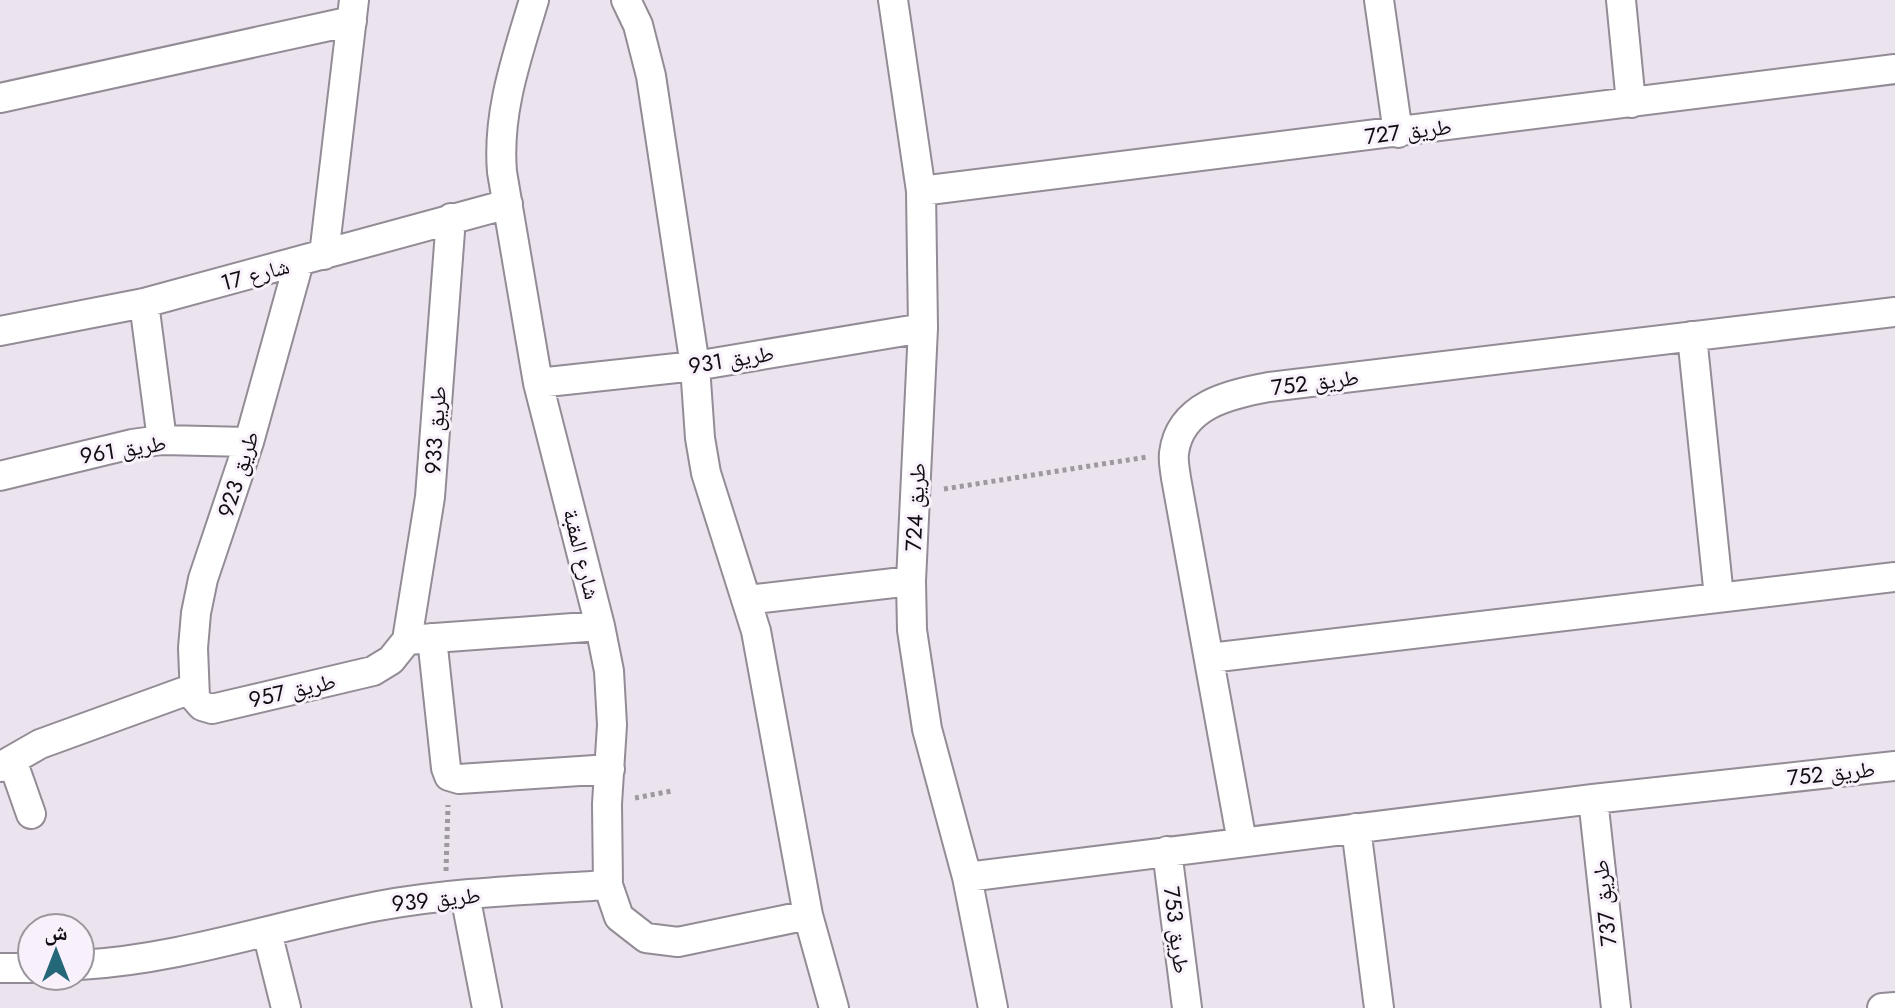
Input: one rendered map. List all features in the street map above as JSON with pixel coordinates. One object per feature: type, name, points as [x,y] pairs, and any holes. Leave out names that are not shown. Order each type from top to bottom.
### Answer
[{"type":"street","name":"شارع المقبة","points":[[534,0],[502,116],[499,144],[538,383],[609,671],[612,725],[607,804],[608,885],[619,917],[646,938],[678,942],[808,915]]},
{"type":"street","points":[[626,0],[638,25],[649,63],[695,366],[706,473],[756,631],[808,915],[834,1008]]},
{"type":"street","name":"طريق 724","points":[[893,0],[921,191],[923,328],[911,581],[912,630],[927,729],[967,877],[993,1008]]},
{"type":"street","points":[[1379,0],[1398,133]]},
{"type":"street","points":[[1621,0],[1631,103]]},
{"type":"street","points":[[0,98],[353,10]]},
{"type":"street","name":"طريق 923","points":[[194,688],[193,648],[203,579],[312,258],[353,10]]},
{"type":"street","name":"طريق 727","points":[[921,191],[1895,69]]},
{"type":"street","name":"شارع 17","points":[[0,331],[144,303],[508,204]]},
{"type":"street","name":"طريق 933","points":[[449,776],[420,639],[451,218]]},
{"type":"street","points":[[144,303],[162,440]]},
{"type":"street","name":"طريق 752","points":[[1174,453],[1182,429],[1199,410],[1229,394],[1895,312]]},
{"type":"street","name":"طريق 931","points":[[538,383],[695,366],[923,328]]},
{"type":"street","points":[[1692,336],[1719,597]]},
{"type":"street","name":"طريق 961","points":[[0,476],[97,451],[162,440],[249,442]]},
{"type":"street","points":[[1174,453],[1180,506],[1242,842]]},
{"type":"street","points":[[1210,658],[1895,577]]},
{"type":"street","points":[[747,600],[911,581]]},
{"type":"street","points":[[420,639],[600,626]]},
{"type":"street","name":"طريق 957","points":[[194,688],[195,698],[202,706],[212,709],[373,671],[420,639]]},
{"type":"street","points":[[31,814],[6,763],[40,744],[194,688]]},
{"type":"street","name":"طريق 752","points":[[967,877],[1593,799],[1895,766]]},
{"type":"street","points":[[449,776],[459,779],[610,769]]},
{"type":"street","name":"طريق 737","points":[[1593,799],[1616,1008]]},
{"type":"street","points":[[1356,828],[1379,1008]]},
{"type":"street","name":"طريق 753","points":[[1167,851],[1187,1008]]},
{"type":"street","name":"طريق 939","points":[[96,963],[163,956],[215,946],[377,906],[455,896],[608,885]]},
{"type":"street","points":[[455,896],[487,1008]]},
{"type":"street","points":[[267,932],[286,1008]]},
{"type":"street","points":[[1882,1008],[1895,1007]]},
{"type":"path","points":[[915,493],[1174,453]]},
{"type":"path","points":[[449,776],[455,896]]}]
